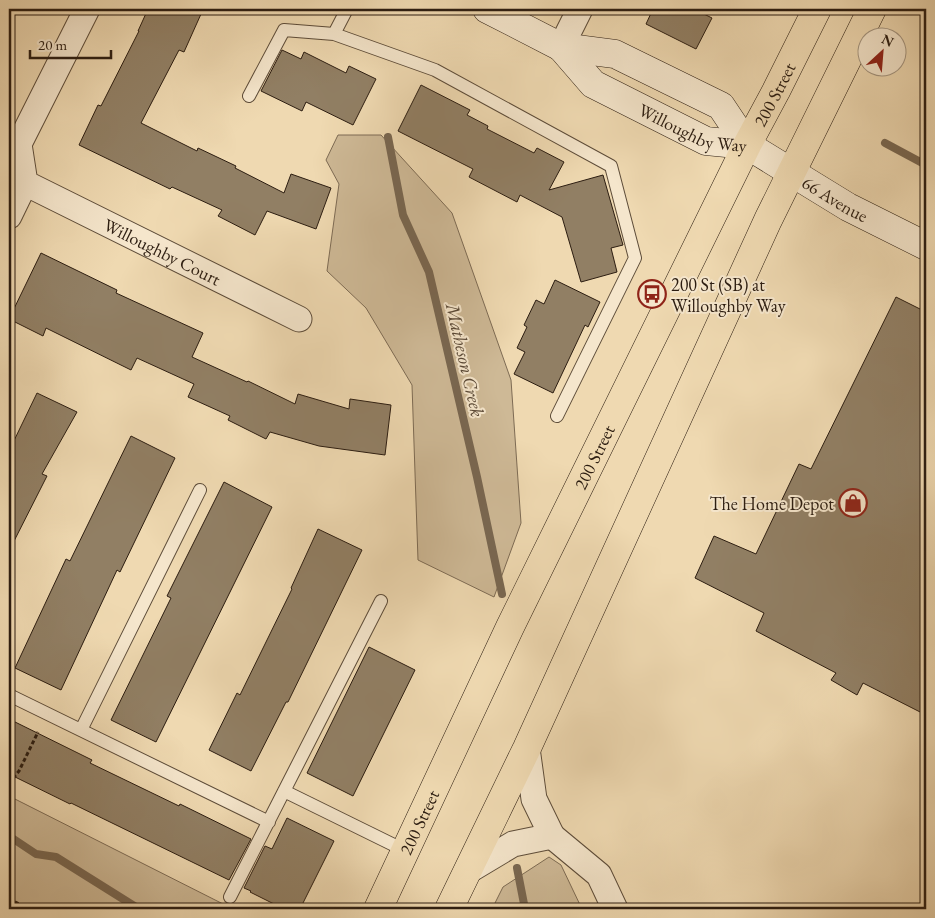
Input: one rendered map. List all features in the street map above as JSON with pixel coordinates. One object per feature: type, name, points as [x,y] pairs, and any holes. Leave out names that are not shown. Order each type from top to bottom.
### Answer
[{"type":"main road","name":"200 Street","points":[[378,909],[514,618],[747,145],[817,9]]},
{"type":"main road","points":[[449,909],[527,748],[764,229],[872,9]]},
{"type":"street","points":[[9,216],[25,183],[19,144],[87,9]]},
{"type":"street","name":"Willoughby Way","points":[[487,9],[560,47],[615,54],[721,106],[747,145]]},
{"type":"street","points":[[560,47],[580,9]]},
{"type":"street","name":"Willoughby Way","points":[[560,47],[593,84],[706,142],[747,145]]},
{"type":"street","name":"66 Avenue","points":[[747,145],[848,207],[926,246]]},
{"type":"street","name":"Willoughby Court","points":[[25,183],[299,319]]},
{"type":"street","points":[[527,748],[534,799],[552,836],[598,874],[615,909]]},
{"type":"street","points":[[468,871],[513,844],[552,836]]},
{"type":"lane","points":[[334,34],[347,9]]},
{"type":"lane","points":[[249,96],[284,30],[334,34],[435,70],[611,166],[635,258],[557,416]]},
{"type":"lane","points":[[81,730],[200,490]]},
{"type":"lane","points":[[230,897],[381,601]]},
{"type":"lane","points":[[9,694],[269,822]]},
{"type":"lane","points":[[284,791],[406,851]]},
{"type":"path","points":[[9,783],[19,771],[48,714]]},
{"type":"path","points":[[9,899],[30,909]]},
{"type":"shaded area","points":[[338,135],[381,135],[452,213],[511,380],[521,523],[494,597],[418,560],[412,385],[366,308],[327,271],[339,184],[326,160]]},
{"type":"shaded area","points":[[9,796],[233,909],[9,909]]},
{"type":"shaded area","points":[[549,857],[561,865],[582,909],[492,909],[503,887]]},
{"type":"building","points":[[148,9],[189,9],[201,14],[184,52],[179,50],[141,123],[197,151],[198,148],[236,166],[235,168],[284,193],[291,174],[331,188],[316,229],[267,211],[255,235],[218,216],[222,210],[172,187],[170,189],[79,145],[98,105],[101,106]]},
{"type":"building","points":[[653,9],[694,9],[712,18],[696,49],[646,24]]},
{"type":"building","points":[[282,50],[301,59],[304,52],[346,73],[349,66],[376,79],[353,125],[306,102],[302,111],[261,91]]},
{"type":"building","points":[[421,85],[470,110],[467,115],[488,126],[487,129],[534,153],[537,148],[564,162],[549,190],[603,175],[623,245],[611,248],[617,272],[581,282],[562,217],[520,195],[517,202],[469,177],[473,169],[398,131]]},
{"type":"building","points":[[41,253],[117,290],[116,293],[203,333],[192,357],[295,404],[298,394],[349,409],[350,399],[391,405],[385,455],[319,446],[270,432],[266,439],[228,420],[230,416],[188,397],[194,384],[137,358],[131,370],[46,328],[43,336],[9,319]]},
{"type":"building","points":[[555,280],[600,302],[588,327],[585,325],[553,393],[514,374],[525,352],[517,348],[527,327],[524,325],[536,300],[544,304]]},
{"type":"building","name":"The Home Depot","points":[[896,297],[926,312],[926,715],[863,683],[857,695],[831,680],[836,673],[756,631],[764,613],[695,578],[714,536],[756,554],[799,464],[811,469]]},
{"type":"building","points":[[37,393],[77,412],[42,474],[47,476],[9,551],[9,451]]},
{"type":"building","points":[[131,436],[175,458],[120,572],[117,570],[61,690],[15,668],[66,559],[70,561]]},
{"type":"building","points":[[224,482],[272,507],[156,742],[111,720],[171,598],[167,596]]},
{"type":"building","points":[[318,529],[362,550],[288,702],[286,702],[251,771],[209,750],[237,693],[240,695],[292,589]]},
{"type":"building","points":[[369,647],[415,670],[353,796],[307,773]]},
{"type":"building","points":[[9,719],[92,760],[90,763],[251,839],[229,880],[9,774]]},
{"type":"building","points":[[287,818],[334,841],[300,909],[284,909],[244,888],[265,846],[272,849]]},
{"type":"waterway","name":"Matheson Creek","points":[[388,137],[403,215],[429,272],[502,594]]},
{"type":"waterway","points":[[885,143],[926,165]]},
{"type":"waterway","points":[[9,836],[36,854],[56,857],[139,909]]},
{"type":"waterway","name":"Matheson Creek","points":[[517,868],[525,909]]},
{"type":"place","name":"200 St (SB) at Willoughby Way","points":[[652,294]]},
{"type":"place","name":"The Home Depot","points":[[853,503]]}]
